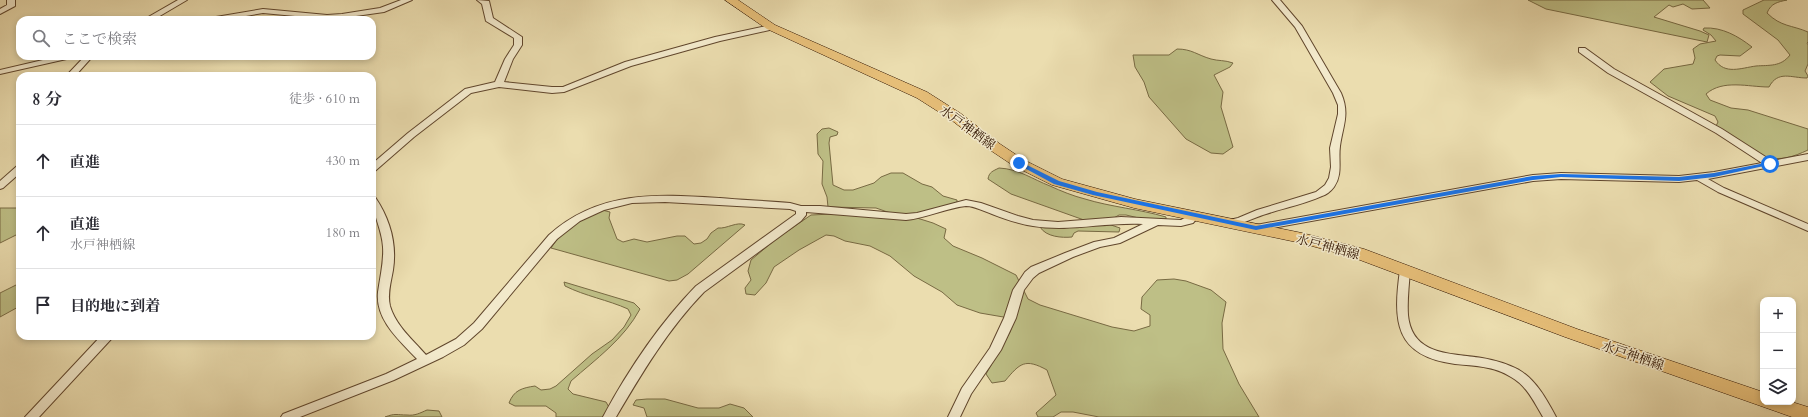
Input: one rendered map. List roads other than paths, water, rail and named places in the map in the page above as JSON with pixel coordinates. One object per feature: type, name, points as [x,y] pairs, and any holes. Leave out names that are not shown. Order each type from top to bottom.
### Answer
[{"type":"main road","name":"水戸神栖線","points":[[731,0],[771,27],[922,96],[955,116],[1019,163],[1057,182],[1111,197],[1194,216],[1256,228],[1342,249],[1405,270],[1571,333],[1760,398]]},
{"type":"main road","points":[[1780,405],[1808,415]]},
{"type":"street","points":[[0,12],[11,6],[11,0]]},
{"type":"street","points":[[155,16],[183,0]]},
{"type":"street","points":[[347,16],[381,10],[408,0]]},
{"type":"street","points":[[495,0],[484,2],[489,19],[515,34],[519,40],[509,59],[499,84]]},
{"type":"street","points":[[1229,223],[1240,221],[1260,212],[1319,194],[1329,187],[1334,178],[1336,167],[1336,148],[1342,114],[1342,105],[1337,93],[1298,26],[1276,0]]},
{"type":"street","points":[[234,16],[263,11],[316,16]]},
{"type":"street","points":[[376,165],[411,135],[468,91],[499,84],[552,90],[564,89],[628,64],[718,39],[771,27]]},
{"type":"street","points":[[1582,50],[1611,71],[1719,131],[1770,164]]},
{"type":"street","points":[[0,72],[53,60]]},
{"type":"street","points":[[74,72],[85,60]]},
{"type":"street","points":[[1256,228],[1361,208],[1546,177],[1569,176],[1679,179],[1699,177],[1808,157]]},
{"type":"street","points":[[1795,160],[1808,166]]},
{"type":"street","points":[[0,186],[16,172]]},
{"type":"street","points":[[1699,177],[1721,190],[1808,228]]},
{"type":"street","points":[[286,417],[390,377],[425,361],[460,342],[478,326],[553,237],[584,214],[624,202],[655,198],[790,206],[801,209],[820,209],[906,217],[917,216],[966,203],[977,205],[1015,220],[1058,225],[1121,220],[1185,222],[1189,221],[1194,216]]},
{"type":"street","points":[[376,206],[382,218],[389,244],[388,264],[383,295],[384,305],[392,322],[425,361]]},
{"type":"street","points":[[609,417],[632,380],[687,302],[700,289],[797,219],[801,215],[801,209]]},
{"type":"street","points":[[954,417],[966,391],[995,350],[1010,318],[1019,290],[1029,275],[1035,270],[1068,255],[1098,244],[1116,241],[1156,222]]},
{"type":"street","points":[[1405,270],[1402,297],[1402,324],[1414,344],[1423,350],[1440,357],[1479,361],[1506,369],[1521,377],[1531,386],[1550,417]]},
{"type":"street","points":[[31,417],[74,374],[104,340]]}]
